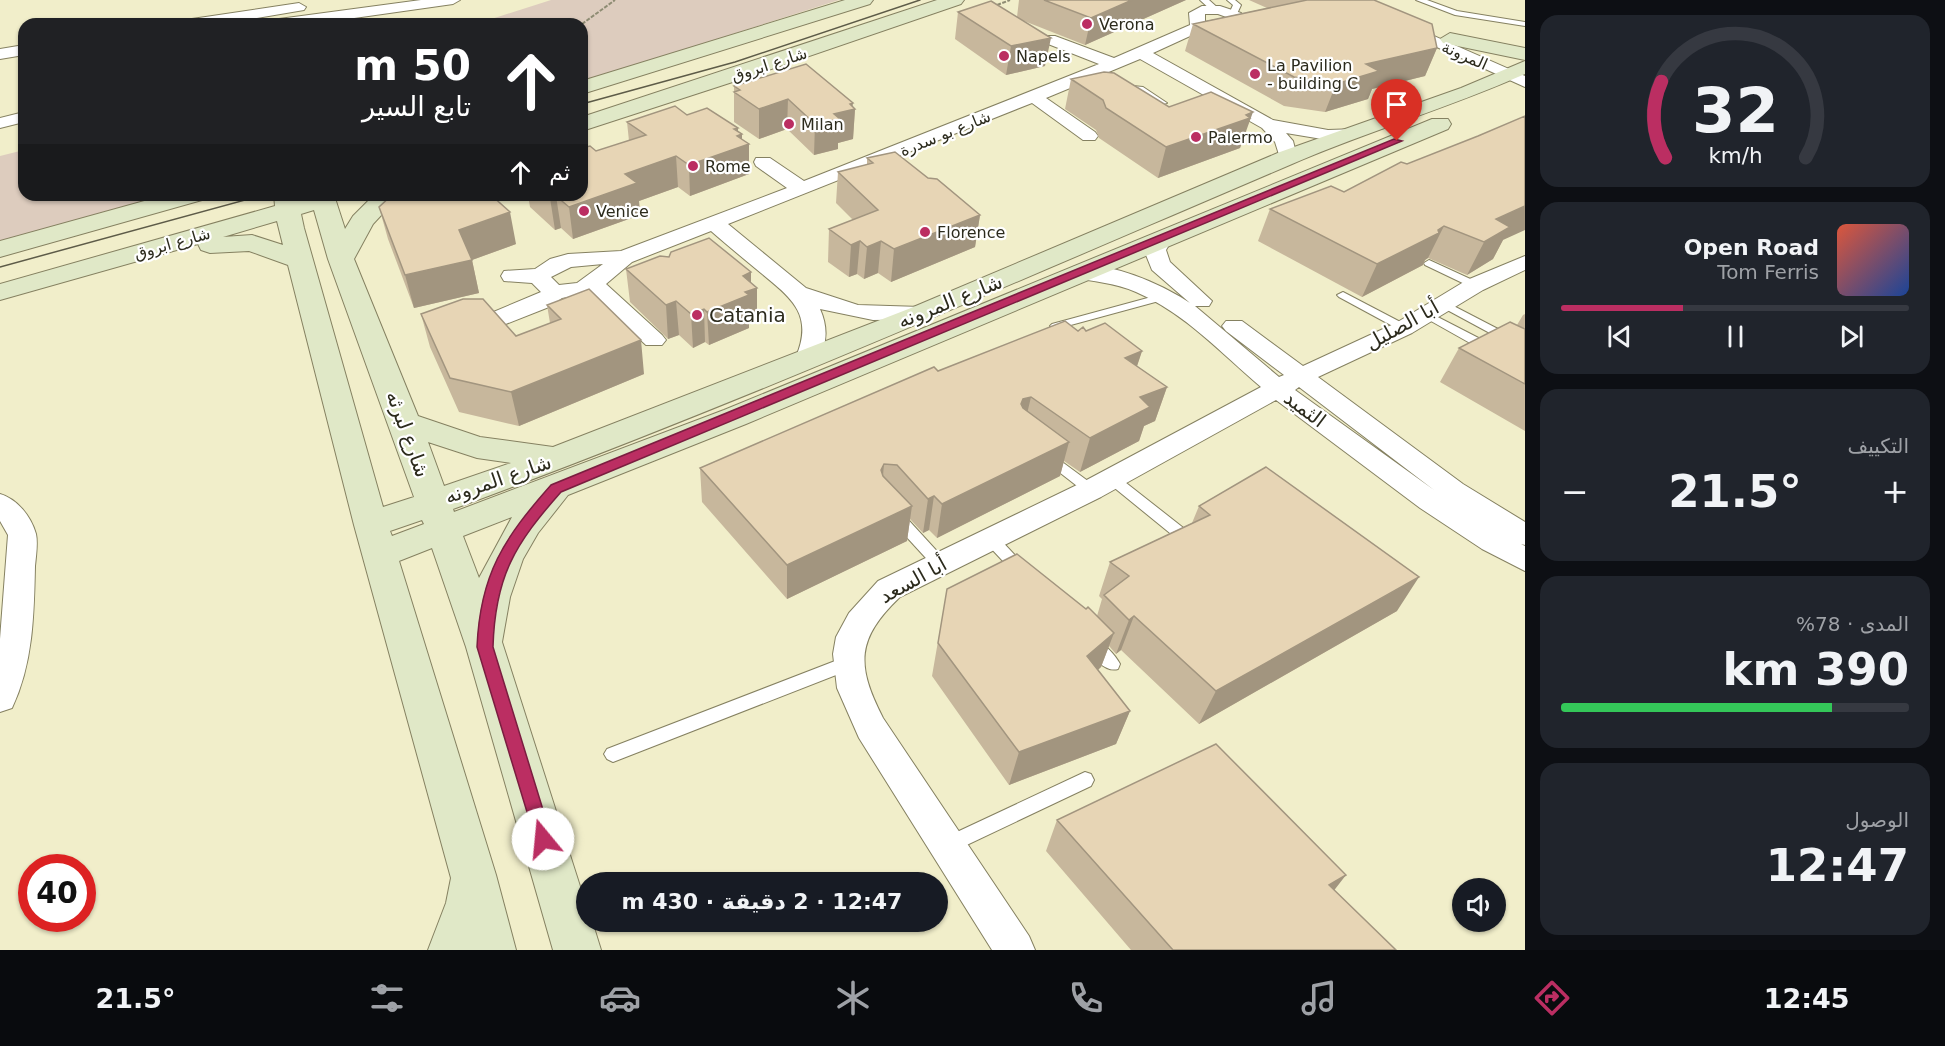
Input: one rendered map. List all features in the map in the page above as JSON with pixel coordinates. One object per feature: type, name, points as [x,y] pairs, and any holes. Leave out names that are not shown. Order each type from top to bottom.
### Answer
[{"type":"street","points":[[231,18],[347,0]]},
{"type":"street","points":[[329,18],[453,0]]},
{"type":"street","name":"شارع ابروق","points":[[588,86],[864,0]]},
{"type":"street","name":"شارع ابروق","points":[[588,122],[955,0]]},
{"type":"street","name":"المرونة","points":[[1340,0],[1522,72]]},
{"type":"street","name":"المرونة","points":[[1365,0],[1444,41]]},
{"type":"street","name":"شارع بو سدرة","points":[[558,291],[579,290],[593,284],[633,257],[1035,97],[1079,83],[1114,64],[1197,27],[1234,23],[1237,18],[1232,7],[1210,5],[1197,13],[1197,27]]},
{"type":"street","points":[[1049,39],[1114,64]]},
{"type":"street","points":[[1444,41],[1522,72]]},
{"type":"street","points":[[1444,41],[1473,82],[1468,92]]},
{"type":"street","points":[[0,54],[18,51]]},
{"type":"street","points":[[1140,52],[1268,124],[1284,141],[1288,157]]},
{"type":"street","points":[[0,67],[18,64]]},
{"type":"street","name":"شارع المرونه","points":[[557,473],[808,357],[921,314],[1288,157],[1522,72]]},
{"type":"street","name":"شارع المرونه","points":[[376,540],[1081,272],[1163,238],[1522,72]]},
{"type":"street","points":[[588,94],[615,86],[635,73]]},
{"type":"street","points":[[1035,97],[1089,136]]},
{"type":"street","points":[[0,123],[18,118]]},
{"type":"street","points":[[1268,124],[1328,135],[1351,134]]},
{"type":"street","points":[[0,130],[18,126]]},
{"type":"street","points":[[880,159],[898,174]]},
{"type":"street","points":[[763,162],[802,189]]},
{"type":"street","points":[[0,249],[172,201]]},
{"type":"street","points":[[6,291],[48,270],[233,219],[264,207],[293,201]]},
{"type":"street","name":"شارع ابروق","points":[[6,291],[298,201]]},
{"type":"street","points":[[305,201],[291,228],[376,540],[473,875],[492,950]]},
{"type":"street","name":"شارع لبرثه","points":[[309,201],[341,259],[405,423],[485,647],[577,950]]},
{"type":"street","points":[[341,259],[362,221],[382,201]]},
{"type":"street","points":[[714,224],[798,293],[832,307],[867,315],[921,314]]},
{"type":"street","name":"الثميد","points":[[1163,238],[1155,250],[1155,256],[1169,275],[1288,383],[1458,521],[1525,560]]},
{"type":"street","points":[[131,254],[242,242],[263,245],[301,261]]},
{"type":"street","name":"شارع بو سدرة","points":[[540,276],[547,268],[564,261],[633,257]]},
{"type":"street","name":"أبا الصليل","points":[[1288,383],[1404,328],[1475,285],[1525,262]]},
{"type":"street","name":"الثميد","points":[[1081,272],[1117,276],[1166,296],[1288,383],[1453,491],[1525,535]]},
{"type":"street","points":[[512,276],[540,276],[547,287],[558,291]]},
{"type":"street","points":[[593,284],[654,340]]},
{"type":"street","points":[[480,326],[541,302],[558,291]]},
{"type":"street","points":[[798,293],[816,324],[813,346],[808,357]]},
{"type":"street","name":"أبا السعد","points":[[1015,950],[871,728],[856,700],[848,663],[853,629],[868,606],[889,589],[1101,484],[1288,383]]},
{"type":"street","points":[[405,423],[557,473],[522,526],[498,571],[486,621],[485,647]]},
{"type":"street","points":[[0,504],[16,520],[22,535],[13,660],[7,685],[0,699]]},
{"type":"street","points":[[452,950],[469,903],[473,875]]},
{"type":"lane","points":[[1420,0],[1455,13],[1525,24]]},
{"type":"lane","points":[[1115,89],[1140,89],[1163,103]]},
{"type":"lane","points":[[1429,263],[1475,285]]},
{"type":"lane","points":[[1343,295],[1404,328]]},
{"type":"lane","points":[[1056,326],[1166,296]]},
{"type":"lane","points":[[1434,309],[1525,348]]},
{"type":"lane","points":[[1434,309],[1505,357]]},
{"type":"lane","points":[[1039,450],[1101,484],[1181,534]]},
{"type":"lane","points":[[886,505],[940,564]]},
{"type":"lane","points":[[991,539],[1031,581]]},
{"type":"lane","points":[[1079,631],[1112,664]]},
{"type":"lane","points":[[613,754],[848,663]]},
{"type":"lane","points":[[948,845],[1085,780]]},
{"type":"path","points":[[588,20],[615,0]]},
{"type":"shaded area","points":[[551,0],[839,0],[588,80],[588,18],[495,18]]},
{"type":"shaded area","points":[[18,152],[18,201],[150,201],[0,242],[0,156]]},
{"type":"building","points":[[1044,0],[1132,0],[1091,18]]},
{"type":"building","points":[[1307,0],[1374,0],[1432,24],[1437,48],[1366,64],[1379,71],[1336,84],[1294,77],[1193,24]]},
{"type":"building","points":[[991,1],[1051,38],[1011,46],[958,12]]},
{"type":"building","points":[[806,64],[853,103],[850,104],[855,109],[834,114],[840,119],[815,124],[788,99],[759,109],[734,92],[740,90],[734,86]]},
{"type":"building","points":[[1104,72],[1114,73],[1169,107],[1211,92],[1253,112],[1246,115],[1250,118],[1166,147],[1106,108],[1103,100],[1071,79]]},
{"type":"building","points":[[675,106],[687,115],[707,108],[738,128],[734,129],[742,134],[737,136],[749,144],[689,165],[676,156],[625,174],[637,183],[588,200],[588,146],[596,151],[646,135],[627,122]]},
{"type":"building","points":[[1525,116],[1525,206],[1496,219],[1510,227],[1484,242],[1444,226],[1438,230],[1439,233],[1377,264],[1270,209],[1331,186],[1344,192],[1401,162],[1407,164]]},
{"type":"building","points":[[895,152],[928,178],[937,179],[980,215],[894,249],[881,241],[867,247],[860,241],[851,245],[829,229],[878,210],[838,172],[873,163],[867,158]]},
{"type":"building","points":[[386,201],[498,201],[510,212],[459,230],[472,260],[405,275],[379,207]]},
{"type":"building","points":[[562,201],[586,201],[569,207]]},
{"type":"building","points":[[709,238],[751,272],[743,276],[757,288],[745,292],[749,295],[707,312],[704,309],[691,314],[676,301],[666,305],[626,269],[660,256],[669,257],[671,252]]},
{"type":"building","points":[[589,289],[641,340],[511,392],[450,378],[421,314],[463,299],[483,299],[516,336],[561,319],[547,305]]},
{"type":"building","points":[[1065,321],[1078,331],[1083,327],[1086,331],[1105,323],[1142,351],[1125,358],[1167,387],[1140,397],[1150,407],[1090,438],[1031,397],[1023,399],[1021,404],[1023,408],[1069,442],[942,504],[934,496],[928,499],[897,465],[884,464],[881,470],[883,476],[912,506],[787,565],[700,468],[934,367],[938,371]]},
{"type":"building","points":[[1510,322],[1525,329],[1525,384],[1459,348]]},
{"type":"building","points":[[1266,467],[1419,577],[1216,691],[1134,616],[1129,620],[1104,595],[1129,576],[1110,562],[1210,515],[1199,506]]},
{"type":"building","points":[[1017,554],[1086,609],[1088,607],[1114,633],[1087,656],[1130,711],[1019,752],[938,643],[947,589]]},
{"type":"building","points":[[1216,744],[1346,875],[1329,885],[1396,950],[1173,950],[1057,820]]},
{"type":"tram line","points":[[588,102],[735,62],[920,0]]},
{"type":"tram line","points":[[0,267],[241,201]]},
{"type":"place","name":"Verona","points":[[1087,24]]},
{"type":"place","name":"Napels","points":[[1004,56]]},
{"type":"place","name":"La Pavilion - building C","points":[[1255,74]]},
{"type":"place","name":"Milan","points":[[789,124]]},
{"type":"place","name":"Palermo","points":[[1196,137]]},
{"type":"place","name":"Rome","points":[[693,166]]},
{"type":"place","name":"Venice","points":[[584,211]]},
{"type":"place","name":"Florence","points":[[925,232]]},
{"type":"place","name":"Catania","points":[[697,315]]},
{"type":"route","points":[[543,839],[485,647],[490,595],[498,571],[522,526],[556,488],[735,417],[1397,141]]}]
